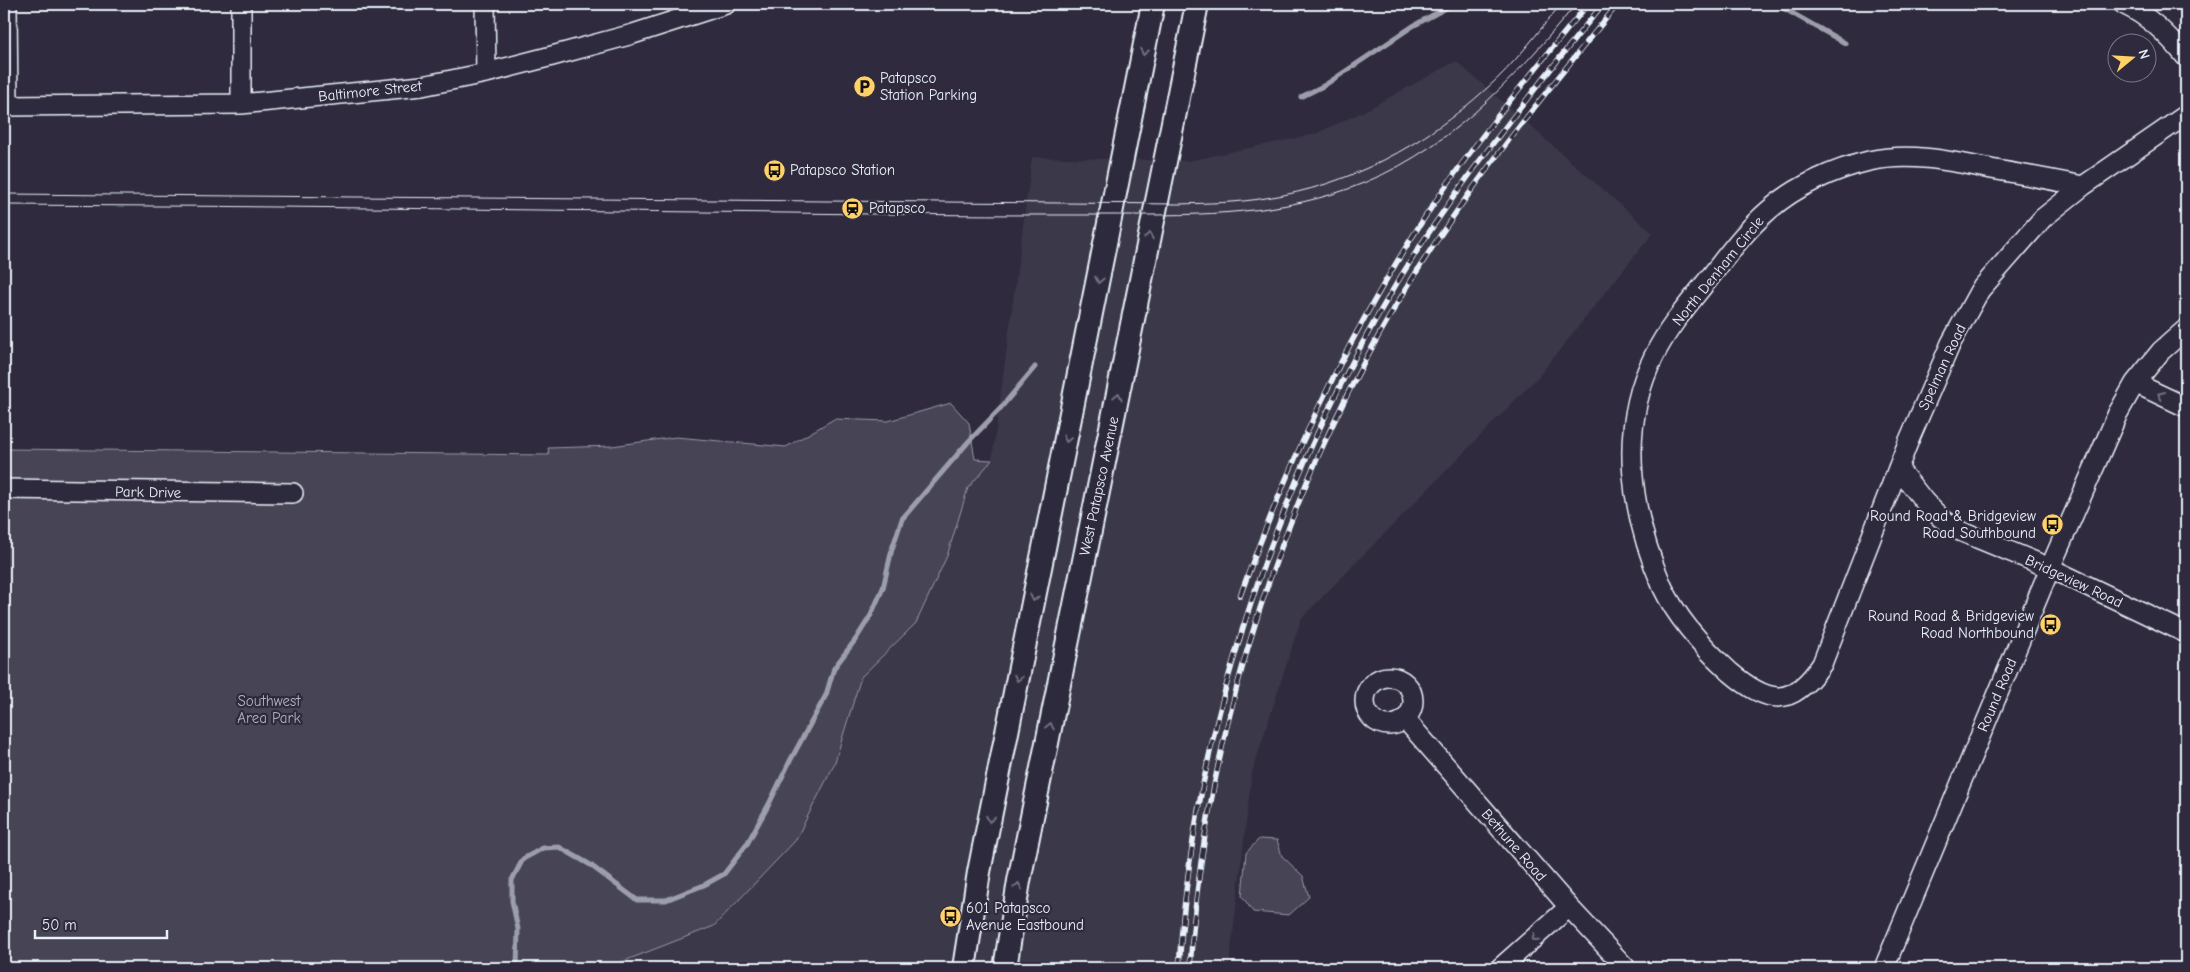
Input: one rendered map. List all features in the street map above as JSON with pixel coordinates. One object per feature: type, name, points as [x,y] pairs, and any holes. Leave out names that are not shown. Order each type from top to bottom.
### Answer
[{"type":"main road","points":[[964,968],[979,872],[1153,4]]},
{"type":"main road","points":[[1182,72],[1178,51],[1188,4]]},
{"type":"main road","name":"West Patapsco Avenue","points":[[1005,968],[1021,872],[1197,4]]},
{"type":"street","points":[[6,106],[7,4]]},
{"type":"street","points":[[241,4],[241,104]]},
{"type":"street","points":[[485,4],[486,73]]},
{"type":"street","name":"Baltimore Street","points":[[6,106],[241,104],[422,86],[486,73],[633,34],[724,4]]},
{"type":"street","points":[[2123,4],[2139,12],[2167,35],[2186,58]]},
{"type":"street","name":"Spelman Road","points":[[1797,692],[1810,681],[1822,664],[1898,468],[1951,343],[1980,290],[2042,218],[2082,186],[2186,115]]},
{"type":"street","name":"North Denham Circle","points":[[1797,692],[1783,697],[1771,697],[1759,692],[1732,673],[1707,649],[1682,620],[1664,589],[1650,552],[1638,511],[1631,474],[1631,434],[1638,398],[1653,356],[1676,320],[1745,233],[1770,208],[1803,186],[1840,170],[1871,161],[1906,158],[1942,160],[2082,186]]},
{"type":"street","name":"Round Road","points":[[1884,968],[2050,568],[2118,413],[2135,383],[2161,351],[2186,329]]},
{"type":"street","points":[[2135,383],[2186,407]]},
{"type":"street","name":"Bridgeview Road","points":[[1898,468],[1942,518],[1960,531],[2050,568],[2186,633]]},
{"type":"street","name":"Park Drive","points":[[4,489],[292,493]]},
{"type":"street","name":"Bethune Road","points":[[1405,719],[1569,907],[1626,968]]},
{"type":"street","points":[[1500,968],[1569,907]]},
{"type":"shaded area","points":[[1456,61],[1653,233],[1539,376],[1301,619],[1252,773],[1229,968],[606,968],[714,926],[795,841],[834,765],[861,677],[916,623],[947,556],[976,464],[992,459],[1032,157],[1188,161],[1315,134],[1364,111]]},
{"type":"green space","name":"Southwest Area Park","points":[[951,403],[969,423],[975,459],[992,460],[968,488],[947,556],[916,623],[861,677],[834,765],[795,841],[714,926],[606,968],[4,968],[4,449],[549,455],[548,448],[612,446],[676,437],[786,447],[834,419],[888,421]]},
{"type":"green space","points":[[1259,839],[1277,840],[1282,856],[1303,876],[1309,897],[1289,915],[1253,912],[1242,896],[1246,853]]},
{"type":"waterway","points":[[1301,97],[1325,85],[1413,26],[1453,4]]},
{"type":"waterway","points":[[1776,4],[1845,43]]},
{"type":"waterway","points":[[517,968],[518,929],[512,901],[512,880],[523,859],[543,848],[559,847],[589,864],[637,900],[666,900],[704,885],[724,874],[747,844],[769,804],[826,695],[834,668],[871,615],[883,588],[892,549],[902,519],[1035,367]]},
{"type":"tram line","points":[[4,194],[1179,204],[1255,200],[1327,184],[1356,173],[1411,145],[1462,109],[1496,80],[1561,4]]},
{"type":"tram line","points":[[4,205],[988,215],[1165,215],[1258,210],[1288,205],[1348,189],[1383,174],[1415,157],[1446,136],[1474,113],[1527,61],[1576,4]]},
{"type":"railway","points":[[1240,596],[1278,497],[1299,449],[1370,307],[1425,217],[1463,162],[1588,4]]},
{"type":"railway","points":[[1179,968],[1189,871],[1206,773],[1229,675],[1259,578],[1295,484],[1337,393],[1384,305],[1436,222],[1497,138],[1603,4]]},
{"type":"railway","points":[[1190,968],[1199,878],[1214,787],[1234,697],[1260,608],[1291,521],[1327,436],[1368,354],[1437,240],[1512,137],[1618,4]]},
{"type":"place","name":"Patapsco Station Parking","points":[[864,87]]},
{"type":"place","name":"Patapsco Station","points":[[774,170]]},
{"type":"place","name":"Patapsco","points":[[853,208]]},
{"type":"place","name":"Round Road & Bridgeview Road Southbound","points":[[2052,525]]},
{"type":"place","name":"Round Road & Bridgeview Road Northbound","points":[[2050,625]]},
{"type":"place","name":"601 Patapsco Avenue Eastbound","points":[[950,917]]}]
